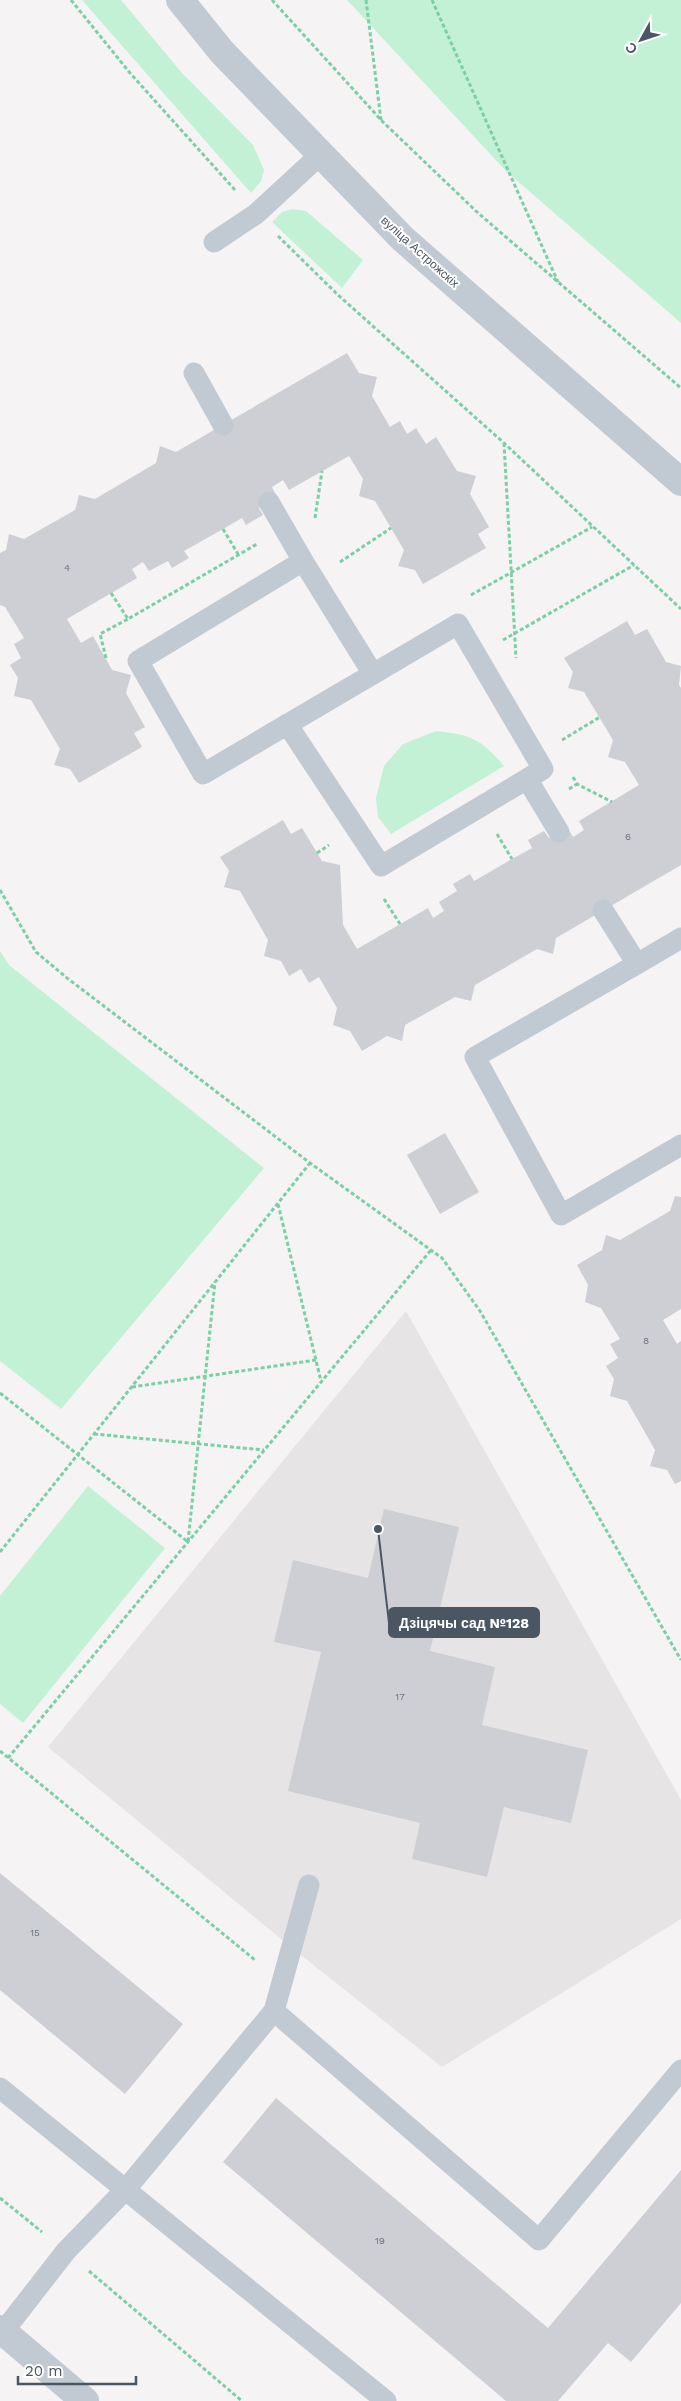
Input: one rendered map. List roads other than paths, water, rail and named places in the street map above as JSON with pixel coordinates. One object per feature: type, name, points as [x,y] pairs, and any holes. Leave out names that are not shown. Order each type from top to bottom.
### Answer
[{"type":"street","name":"вуліца Астрожскіх","points":[[180,0],[222,52],[403,239],[681,482]]},
{"type":"street","points":[[2,2331],[84,2401]]},
{"type":"lane","points":[[214,242],[256,214],[320,155]]},
{"type":"lane","points":[[194,373],[223,425]]},
{"type":"lane","points":[[269,502],[373,674]]},
{"type":"lane","points":[[287,724],[382,866],[543,769],[458,624],[287,724],[203,774],[138,660],[303,561]]},
{"type":"lane","points":[[527,779],[559,832]]},
{"type":"lane","points":[[604,910],[637,964]]},
{"type":"lane","points":[[681,938],[475,1057],[561,1215],[681,1145]]},
{"type":"lane","points":[[2,2331],[66,2251],[126,2188],[274,2011],[309,1885]]},
{"type":"lane","points":[[274,2011],[539,2240],[681,2070]]},
{"type":"lane","points":[[0,2088],[126,2188],[386,2401]]},
{"type":"place","name":"Дзіцячы сад №128","points":[[378,1529]]}]
